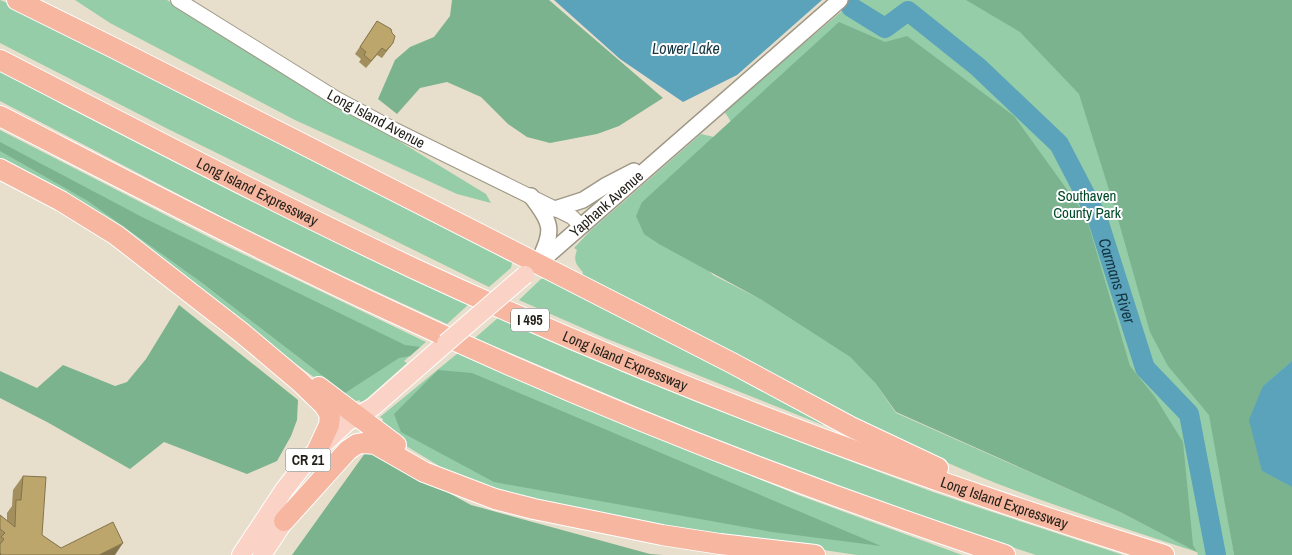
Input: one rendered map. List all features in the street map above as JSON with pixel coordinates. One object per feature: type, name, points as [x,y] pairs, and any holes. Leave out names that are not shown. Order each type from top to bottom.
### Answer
[{"type":"highway","points":[[17,0],[114,48],[531,269],[918,459],[1082,530]]},
{"type":"highway","name":"Long Island Expressway","points":[[0,60],[282,205],[416,269],[538,324],[678,383],[815,436],[947,484],[1082,530],[1164,555]]},
{"type":"highway","points":[[0,116],[278,258],[395,314],[518,369],[660,429],[798,482],[1005,555]]},
{"type":"highway","points":[[0,169],[61,201],[116,236],[242,333],[299,381],[320,400],[330,415],[329,425],[317,450]]},
{"type":"highway","points":[[242,333],[365,415],[413,457],[470,490]]},
{"type":"highway","points":[[284,521],[352,446],[363,443],[375,444],[424,472],[470,490],[495,499],[534,509],[662,535],[815,555]]},
{"type":"main road","name":"Yaphank Avenue","points":[[241,555],[296,474],[317,450],[347,422],[365,415],[416,368],[840,0]]},
{"type":"main road","points":[[555,208],[578,202],[656,160]]},
{"type":"main road","points":[[531,196],[549,225],[546,247],[531,269]]},
{"type":"main road","name":"Yaphank Avenue","points":[[262,555],[307,486],[323,467],[359,432],[365,415]]},
{"type":"street","name":"Long Island Avenue","points":[[178,0],[337,99],[395,130],[555,208],[572,217],[581,226]]},
{"type":"green space","points":[[0,0],[27,11],[509,257],[512,263],[511,268],[489,287],[170,130],[0,43]]},
{"type":"green space","points":[[75,0],[167,0],[486,194],[491,203],[457,194],[295,120],[110,23]]},
{"type":"green space","points":[[452,0],[549,0],[663,98],[619,126],[597,134],[550,143],[527,137],[508,124],[481,97],[447,82],[420,88],[397,114],[378,99],[395,60],[410,47],[434,37],[450,16]]},
{"type":"green space","name":"Southaven County Park","points":[[855,0],[1189,0],[1292,6],[1292,526],[1224,495],[1234,555],[1198,555],[1197,552],[1065,508],[967,471],[890,436],[582,275],[583,272],[575,260],[577,250],[574,248],[590,231],[701,134],[714,137],[642,202],[713,275],[760,299],[850,357],[876,384],[896,413],[1122,513],[1196,551],[1193,545],[864,326],[724,111]]},
{"type":"green space","points":[[966,0],[1292,0],[1292,361],[1263,386],[1262,471],[1292,487],[1292,555],[1234,555],[1209,415],[1168,366],[1150,332],[1116,212],[1079,94],[1020,32]]},
{"type":"green space","points":[[839,22],[885,42],[907,36],[1014,116],[1086,216],[1130,366],[1155,397],[1183,442],[1193,545],[1197,552],[1122,513],[896,412],[876,384],[850,357],[760,299],[644,234],[636,216],[642,202]]},
{"type":"green space","points":[[0,71],[469,304],[447,324],[222,217],[0,101]]},
{"type":"green space","points":[[0,130],[222,244],[426,342],[404,361],[407,363],[362,403],[359,400],[354,401],[342,396],[196,293],[0,162]]},
{"type":"green space","points":[[0,142],[142,217],[405,345],[420,347],[410,356],[399,358],[345,393],[201,282],[88,201],[0,151]]},
{"type":"green space","points":[[548,278],[827,419],[823,425],[605,338],[519,300],[541,279]]},
{"type":"green space","points":[[179,305],[298,400],[297,420],[291,436],[277,461],[247,474],[164,442],[130,469],[0,398],[0,371],[37,388],[63,365],[115,386],[127,382],[146,359]]},
{"type":"green space","points":[[499,317],[660,387],[824,451],[933,492],[1123,555],[1036,555],[923,518],[720,442],[475,338]]},
{"type":"green space","points":[[458,353],[798,495],[962,555],[857,555],[676,528],[519,496],[449,472],[398,441],[382,423],[383,419],[380,417]]},
{"type":"green space","points":[[438,370],[472,373],[881,546],[772,532],[494,482],[401,432],[394,414]]},
{"type":"green space","points":[[368,449],[471,505],[650,554],[663,555],[292,555]]},
{"type":"water","name":"Lower Lake","points":[[554,0],[822,0],[737,75],[683,102],[620,59]]},
{"type":"water","points":[[1292,361],[1292,487],[1262,471],[1249,420],[1263,386]]},
{"type":"building","points":[[377,21],[391,29],[395,36],[393,43],[386,51],[382,48],[371,61],[364,55],[366,52],[360,47]]},
{"type":"building","points":[[23,476],[46,477],[42,535],[61,548],[113,522],[123,543],[99,555],[0,555],[0,544],[4,539],[1,537],[5,533],[0,529],[0,515],[15,527],[16,500],[21,500]]},
{"type":"waterway","name":"Carmans River","points":[[851,7],[885,28],[908,11],[978,67],[1059,144],[1097,217],[1145,368],[1189,414],[1216,555]]}]
